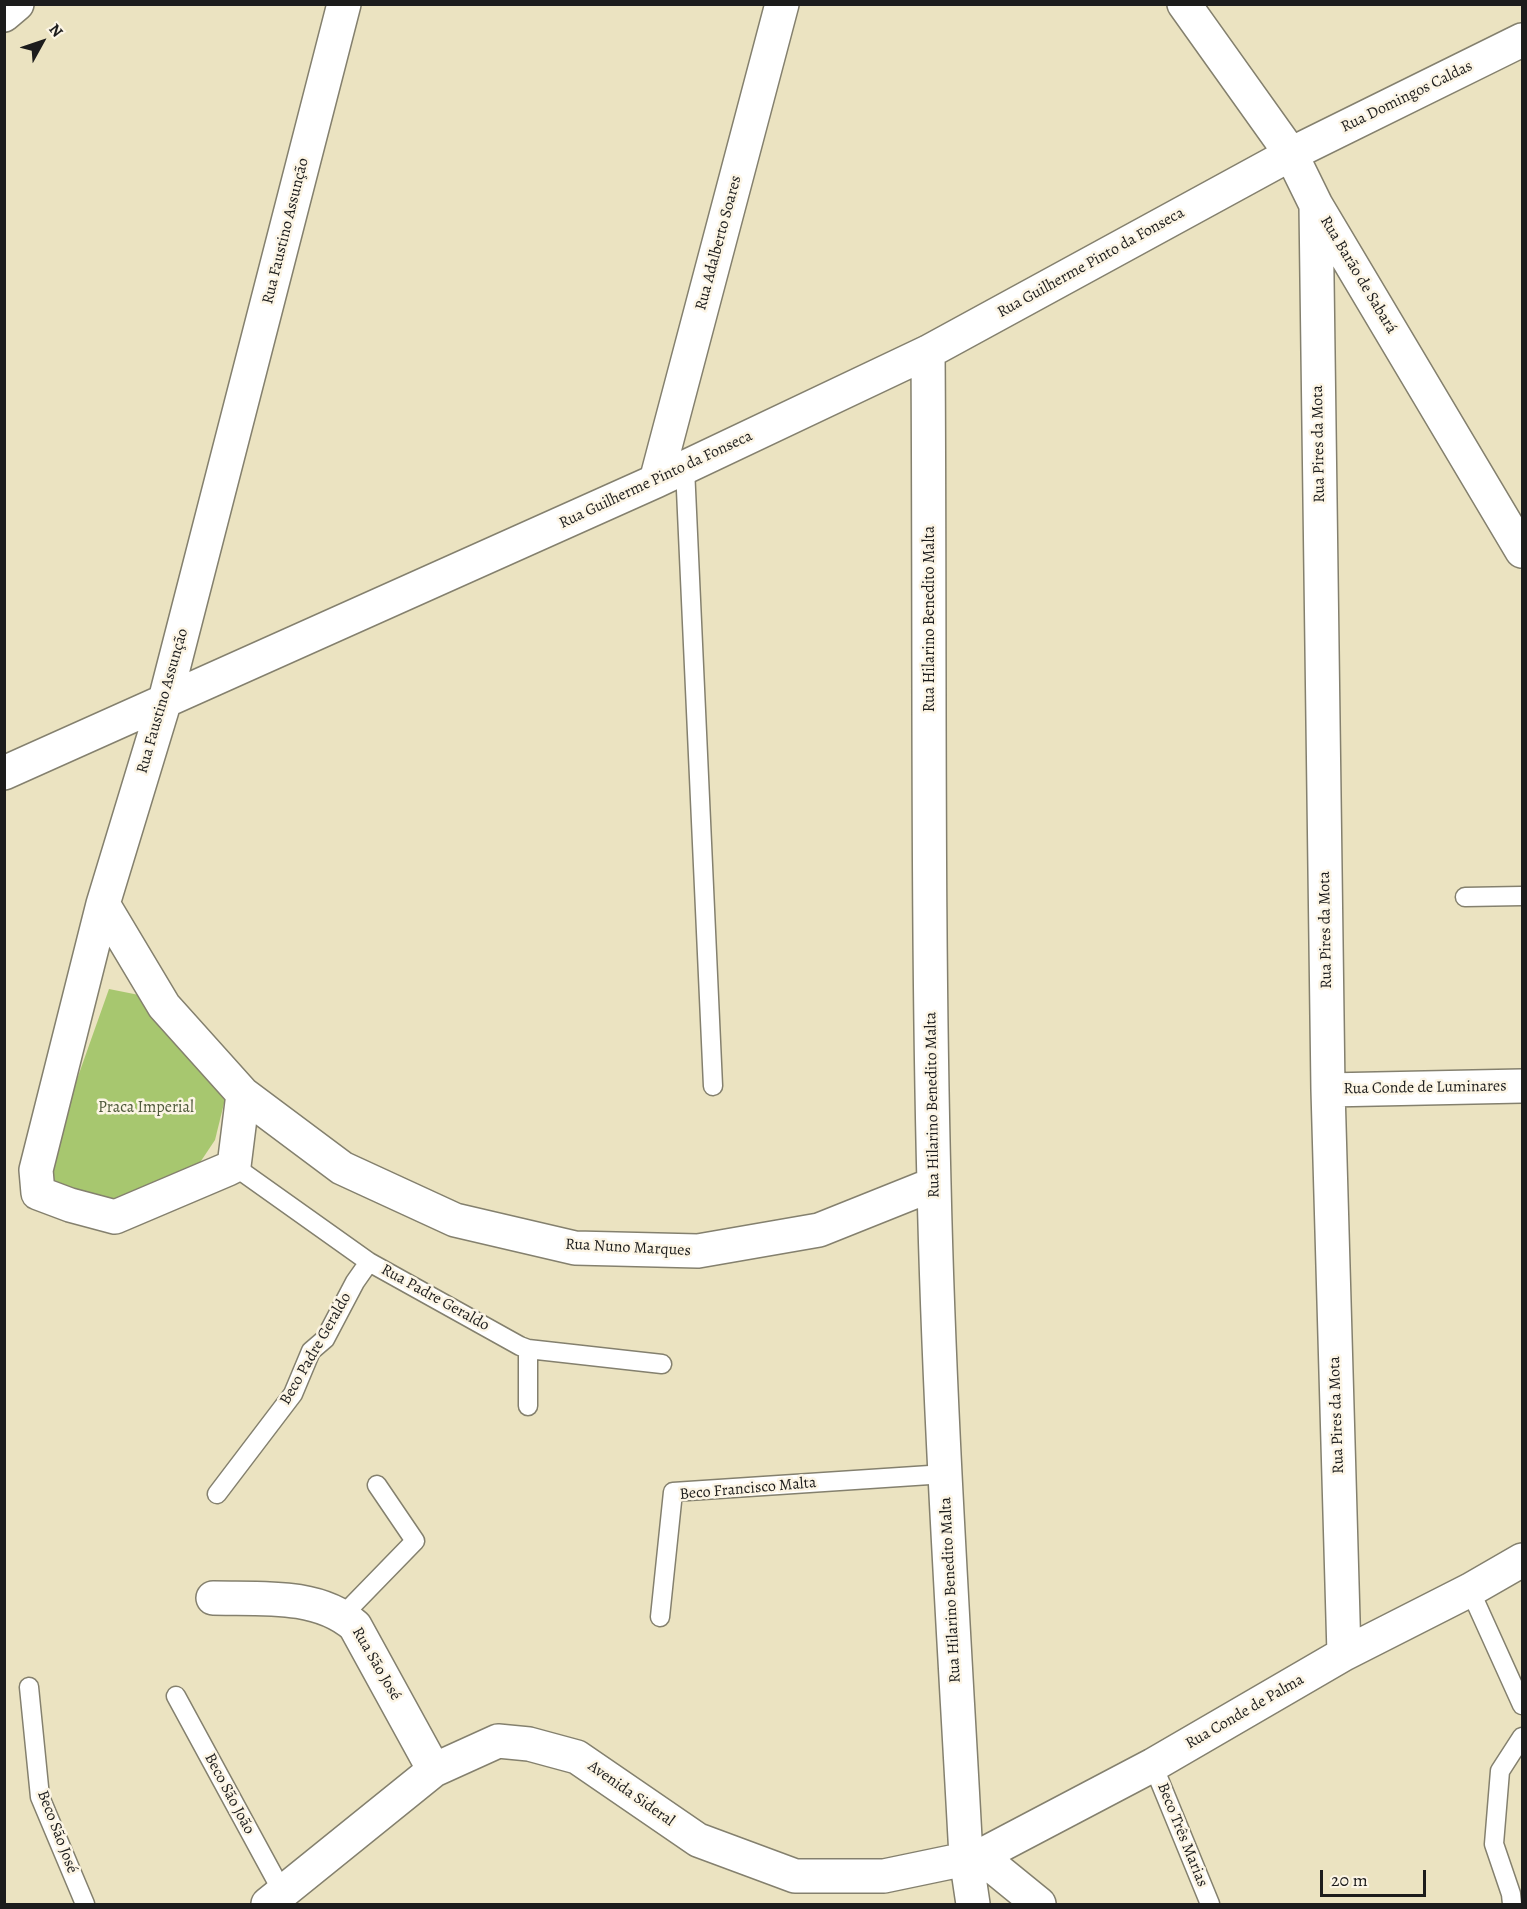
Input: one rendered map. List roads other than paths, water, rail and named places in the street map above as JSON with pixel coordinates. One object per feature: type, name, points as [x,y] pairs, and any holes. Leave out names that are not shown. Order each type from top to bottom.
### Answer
[{"type":"street","points":[[4,15],[17,4]]},
{"type":"street","name":"Rua Faustino Assunção","points":[[234,1166],[116,1217],[70,1205],[38,1193],[36,1170],[103,904],[165,700],[344,4]]},
{"type":"street","name":"Rua Adalberto Soares","points":[[656,481],[782,4]]},
{"type":"street","name":"Rua Barão de Sabará","points":[[1184,4],[1291,154],[1316,205],[1522,551]]},
{"type":"street","name":"Rua Domingos Caldas","points":[[1291,154],[1522,39]]},
{"type":"street","name":"Rua Guilherme Pinto da Fonseca","points":[[4,773],[685,468],[928,352],[1291,154]]},
{"type":"street","name":"Rua Pires da Mota","points":[[1316,205],[1328,1090],[1344,1654]]},
{"type":"street","name":"Rua Hilarino Benedito Malta","points":[[928,352],[931,1063],[934,1184],[945,1474],[973,1856],[973,1905]]},
{"type":"street","name":"Rua Nuno Marques","points":[[103,904],[164,1006],[243,1094],[342,1168],[455,1220],[575,1248],[698,1251],[819,1230],[934,1184]]},
{"type":"street","name":"Rua Conde de Luminares","points":[[1328,1090],[1522,1086]]},
{"type":"street","points":[[234,1166],[243,1094]]},
{"type":"street","name":"Rua Conde de Palma","points":[[973,1856],[1154,1765],[1344,1654],[1470,1590],[1522,1560]]},
{"type":"street","name":"Rua São José","points":[[213,1598],[294,1600],[343,1615],[355,1626],[435,1770]]},
{"type":"street","name":"Avenida Sideral","points":[[275,1899],[435,1770],[498,1741],[529,1744],[577,1757],[698,1840],[795,1876],[884,1876],[973,1856]]},
{"type":"street","points":[[973,1856],[1039,1905]]},
{"type":"lane","points":[[685,468],[713,1086]]},
{"type":"lane","points":[[1465,897],[1522,896]]},
{"type":"lane","name":"Rua Padre Geraldo","points":[[234,1166],[369,1262],[528,1349],[662,1364]]},
{"type":"lane","name":"Beco Padre Geraldo","points":[[217,1494],[293,1394],[311,1351],[325,1339],[355,1282],[369,1262]]},
{"type":"lane","points":[[528,1349],[528,1406]]},
{"type":"lane","name":"Beco Francisco Malta","points":[[660,1617],[673,1492],[945,1474]]},
{"type":"lane","points":[[343,1615],[415,1541],[377,1485]]},
{"type":"lane","points":[[1470,1590],[1522,1705]]},
{"type":"lane","name":"Beco São José","points":[[29,1687],[40,1797],[85,1905]]},
{"type":"lane","name":"Beco São João","points":[[176,1696],[275,1899]]},
{"type":"lane","points":[[1515,1896],[1494,1844],[1500,1772],[1522,1737]]},
{"type":"lane","name":"Beco Três Marias","points":[[1154,1765],[1210,1905]]},
{"type":"park label","name":"Praca Imperial","points":[[146,1108]]}]
